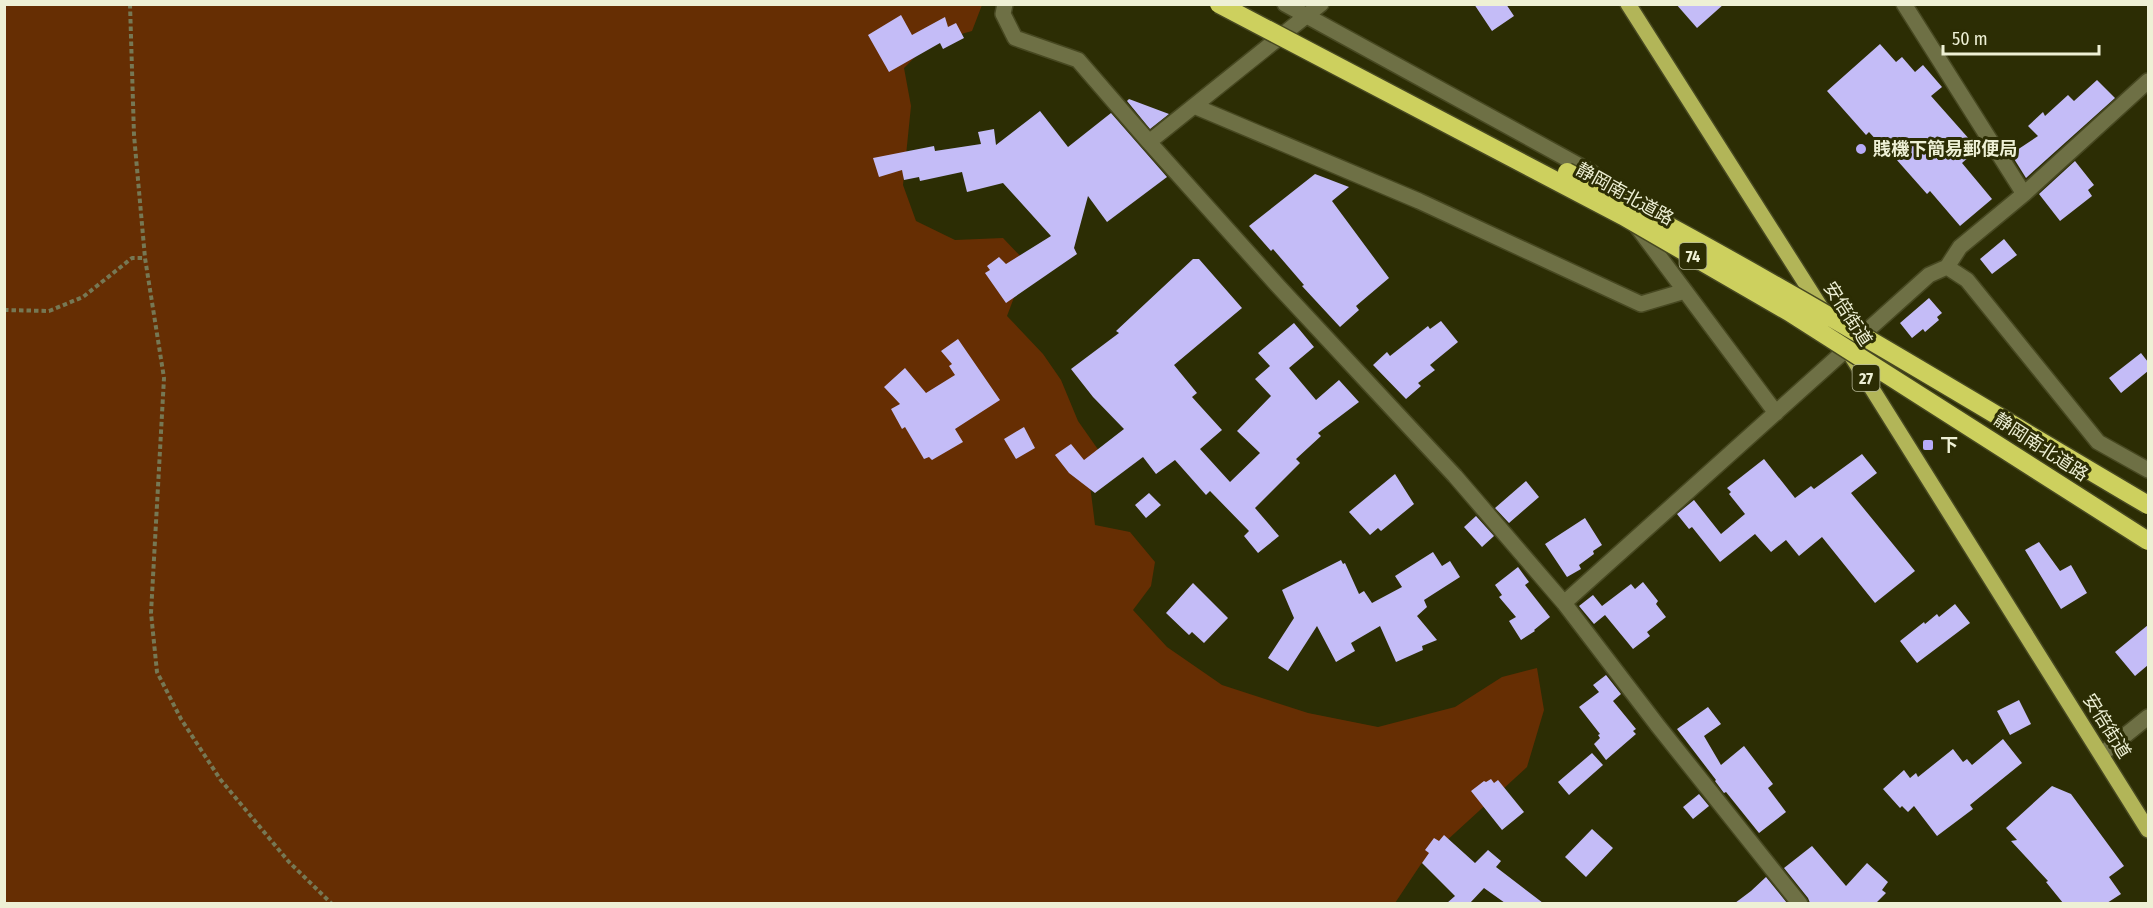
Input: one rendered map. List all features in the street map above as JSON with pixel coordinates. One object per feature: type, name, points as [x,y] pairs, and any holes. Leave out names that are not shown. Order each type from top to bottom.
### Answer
[{"type":"highway","name":"静岡南北道路","points":[[1219,4],[1623,216],[1789,312],[2148,541]]},
{"type":"highway","name":"静岡南北道路","points":[[1243,4],[1630,205],[1766,280],[2148,506]]},
{"type":"main road","name":"安倍街道","points":[[1628,4],[1847,348],[2148,830]]},
{"type":"street","points":[[1005,4],[1003,14],[1015,38],[1078,60],[1279,287],[1455,476],[1564,603],[1658,726],[1800,903]]},
{"type":"street","points":[[1285,4],[1591,172],[1607,185],[1776,413]]},
{"type":"street","points":[[1149,142],[1322,4]]},
{"type":"street","points":[[1904,4],[2024,194]]},
{"type":"street","points":[[1564,603],[1929,275],[1947,267],[1960,247],[2024,194],[2148,81]]},
{"type":"street","points":[[1194,106],[1419,201],[1641,304],[1685,291]]},
{"type":"street","points":[[1947,267],[1967,280],[2098,442],[2148,470]]},
{"type":"street","points":[[2102,754],[2148,717]]},
{"type":"path","points":[[130,4],[134,135],[145,258],[164,378],[151,613],[157,672],[181,719],[220,779],[289,862],[332,903]]},
{"type":"path","points":[[4,310],[49,311],[83,297],[132,258],[145,258]]},
{"type":"shaded area","points":[[5,5],[982,5],[972,31],[929,43],[904,68],[911,106],[903,185],[916,221],[955,240],[1003,238],[1027,263],[1007,316],[1043,354],[1061,380],[1078,421],[1104,458],[1090,485],[1095,525],[1130,532],[1155,562],[1151,586],[1133,610],[1167,647],[1222,685],[1308,713],[1378,727],[1455,707],[1502,677],[1537,668],[1544,710],[1527,767],[1421,864],[1395,903],[5,904]]},
{"type":"building","points":[[1474,4],[1506,4],[1514,16],[1492,31]]},
{"type":"building","points":[[1676,4],[1724,4],[1697,28]]},
{"type":"building","points":[[901,15],[912,35],[945,17],[948,27],[956,23],[964,38],[943,49],[940,43],[889,72],[868,35]]},
{"type":"building","points":[[1880,44],[1896,62],[1902,57],[1915,72],[1923,65],[1942,87],[1931,96],[1978,149],[1962,163],[1992,199],[1960,226],[1930,191],[1927,194],[1880,141],[1879,143],[1869,132],[1866,135],[1827,91]]},
{"type":"building","points":[[2097,80],[2115,98],[2026,178],[2011,154],[2038,136],[2028,126],[2043,112],[2045,116],[2068,95],[2074,101]]},
{"type":"building","points":[[1129,99],[1169,114],[1150,129],[1127,101]]},
{"type":"building","points":[[1040,111],[1068,147],[1111,113],[1167,177],[1107,222],[1088,196],[1074,248],[1077,254],[1006,303],[985,273],[990,270],[987,266],[999,257],[1006,264],[1051,236],[1003,183],[967,192],[962,172],[920,181],[919,177],[904,180],[902,170],[879,177],[873,158],[934,146],[935,151],[981,144],[978,132],[994,129],[996,145]]},
{"type":"building","points":[[2075,161],[2094,185],[2088,190],[2092,196],[2060,221],[2039,194]]},
{"type":"building","points":[[1315,174],[1349,187],[1332,201],[1389,278],[1356,306],[1359,310],[1340,327],[1302,286],[1304,285],[1273,249],[1271,251],[1249,226]]},
{"type":"building","points":[[2004,239],[2017,255],[1992,274],[1980,259]]},
{"type":"building","points":[[1193,259],[1199,259],[1242,308],[1174,365],[1197,393],[1192,397],[1222,430],[1200,449],[1230,482],[1260,453],[1237,431],[1271,396],[1255,379],[1270,366],[1258,353],[1294,323],[1314,347],[1289,368],[1316,400],[1339,380],[1359,402],[1318,433],[1321,436],[1296,459],[1300,463],[1255,508],[1279,536],[1258,553],[1244,536],[1249,531],[1210,491],[1206,495],[1175,460],[1156,474],[1143,457],[1095,493],[1069,473],[1055,455],[1071,444],[1084,460],[1124,429],[1093,397],[1071,369],[1119,333],[1116,331]]},
{"type":"building","points":[[1929,298],[1942,313],[1937,317],[1939,320],[1925,332],[1923,329],[1912,338],[1900,323]]},
{"type":"building","points":[[1441,321],[1458,342],[1430,365],[1435,370],[1418,383],[1421,386],[1406,399],[1373,365],[1387,352],[1390,356],[1428,326],[1430,329]]},
{"type":"building","points":[[958,339],[1000,400],[955,429],[963,442],[932,460],[929,457],[924,459],[905,427],[902,429],[891,409],[900,404],[884,387],[905,368],[926,393],[955,375],[949,366],[952,364],[941,351]]},
{"type":"building","points":[[2141,353],[2148,362],[2148,371],[2121,393],[2109,378]]},
{"type":"building","points":[[1024,427],[1035,448],[1016,459],[1004,439]]},
{"type":"building","points":[[1862,454],[1877,473],[1851,493],[1915,571],[1875,603],[1822,537],[1799,556],[1786,540],[1771,552],[1755,534],[1720,562],[1692,527],[1689,529],[1677,514],[1694,500],[1721,534],[1745,514],[1727,488],[1764,459],[1795,498],[1811,486],[1814,489]]},
{"type":"building","points":[[1395,474],[1414,504],[1381,531],[1378,528],[1370,535],[1349,512]]},
{"type":"building","points":[[1526,481],[1539,497],[1509,523],[1495,508]]},
{"type":"building","points":[[1149,493],[1161,505],[1146,518],[1135,505]]},
{"type":"building","points":[[1476,516],[1494,536],[1482,547],[1464,527]]},
{"type":"building","points":[[1585,518],[1602,545],[1579,565],[1581,569],[1567,577],[1545,544]]},
{"type":"building","points":[[2039,542],[2060,571],[2071,565],[2087,593],[2061,609],[2025,550]]},
{"type":"building","points":[[1433,552],[1442,566],[1450,561],[1460,577],[1424,600],[1427,607],[1417,616],[1437,640],[1422,646],[1423,650],[1396,662],[1380,626],[1351,643],[1355,651],[1336,662],[1317,626],[1288,671],[1268,658],[1294,618],[1282,590],[1341,560],[1343,564],[1345,563],[1359,594],[1364,591],[1372,603],[1402,587],[1395,576]]},
{"type":"building","points":[[1518,567],[1529,582],[1525,585],[1550,617],[1521,640],[1509,621],[1516,617],[1499,597],[1502,595],[1495,585]]},
{"type":"building","points":[[1643,582],[1658,601],[1656,604],[1666,617],[1647,632],[1650,636],[1633,649],[1605,615],[1594,624],[1579,606],[1593,595],[1602,606],[1631,584],[1635,589]]},
{"type":"building","points":[[1193,583],[1228,618],[1204,643],[1192,632],[1189,635],[1166,613]]},
{"type":"building","points":[[1955,604],[1970,623],[1917,663],[1900,641],[1924,622],[1925,624],[1937,614],[1939,617]]},
{"type":"building","points":[[2148,625],[2148,665],[2135,676],[2115,652]]},
{"type":"building","points":[[1606,675],[1621,694],[1613,701],[1636,729],[1633,731],[1636,734],[1606,760],[1594,744],[1600,738],[1598,735],[1600,734],[1579,707],[1599,692],[1593,685]]},
{"type":"building","points":[[2019,700],[2031,724],[2010,735],[1997,711]]},
{"type":"building","points":[[1708,707],[1721,724],[1704,736],[1721,765],[1744,746],[1773,784],[1768,788],[1786,812],[1759,833],[1726,792],[1724,793],[1677,729]]},
{"type":"building","points":[[2003,739],[2022,763],[1970,805],[1973,809],[1937,836],[1914,806],[1908,812],[1902,806],[1900,808],[1883,789],[1904,770],[1910,778],[1916,773],[1918,777],[1953,749],[1963,762],[1967,759],[1972,765]]},
{"type":"building","points":[[1592,753],[1603,765],[1569,795],[1558,782]]},
{"type":"building","points":[[1491,779],[1494,783],[1498,780],[1524,812],[1502,830],[1471,791],[1484,781]]},
{"type":"building","points":[[2052,786],[2071,794],[2124,866],[2109,877],[2121,894],[2107,903],[2063,903],[2046,882],[2048,881],[2011,841],[2017,840],[2006,828]]},
{"type":"building","points":[[1699,794],[1709,806],[1693,819],[1683,807]]},
{"type":"building","points":[[1592,829],[1613,848],[1586,877],[1565,857]]},
{"type":"building","points":[[1444,835],[1475,863],[1488,850],[1501,861],[1496,867],[1543,903],[1505,903],[1484,888],[1470,903],[1447,903],[1455,896],[1422,863],[1429,853],[1425,850],[1434,838],[1439,841]]},
{"type":"building","points":[[1812,846],[1846,886],[1867,863],[1888,882],[1882,890],[1886,893],[1876,903],[1810,903],[1784,868]]},
{"type":"building","points":[[1766,877],[1787,903],[1735,903],[1751,891]]},
{"type":"place","name":"賎機下簡易郵便局","points":[[1861,149]]},
{"type":"place","name":"下","points":[[1928,445]]}]
